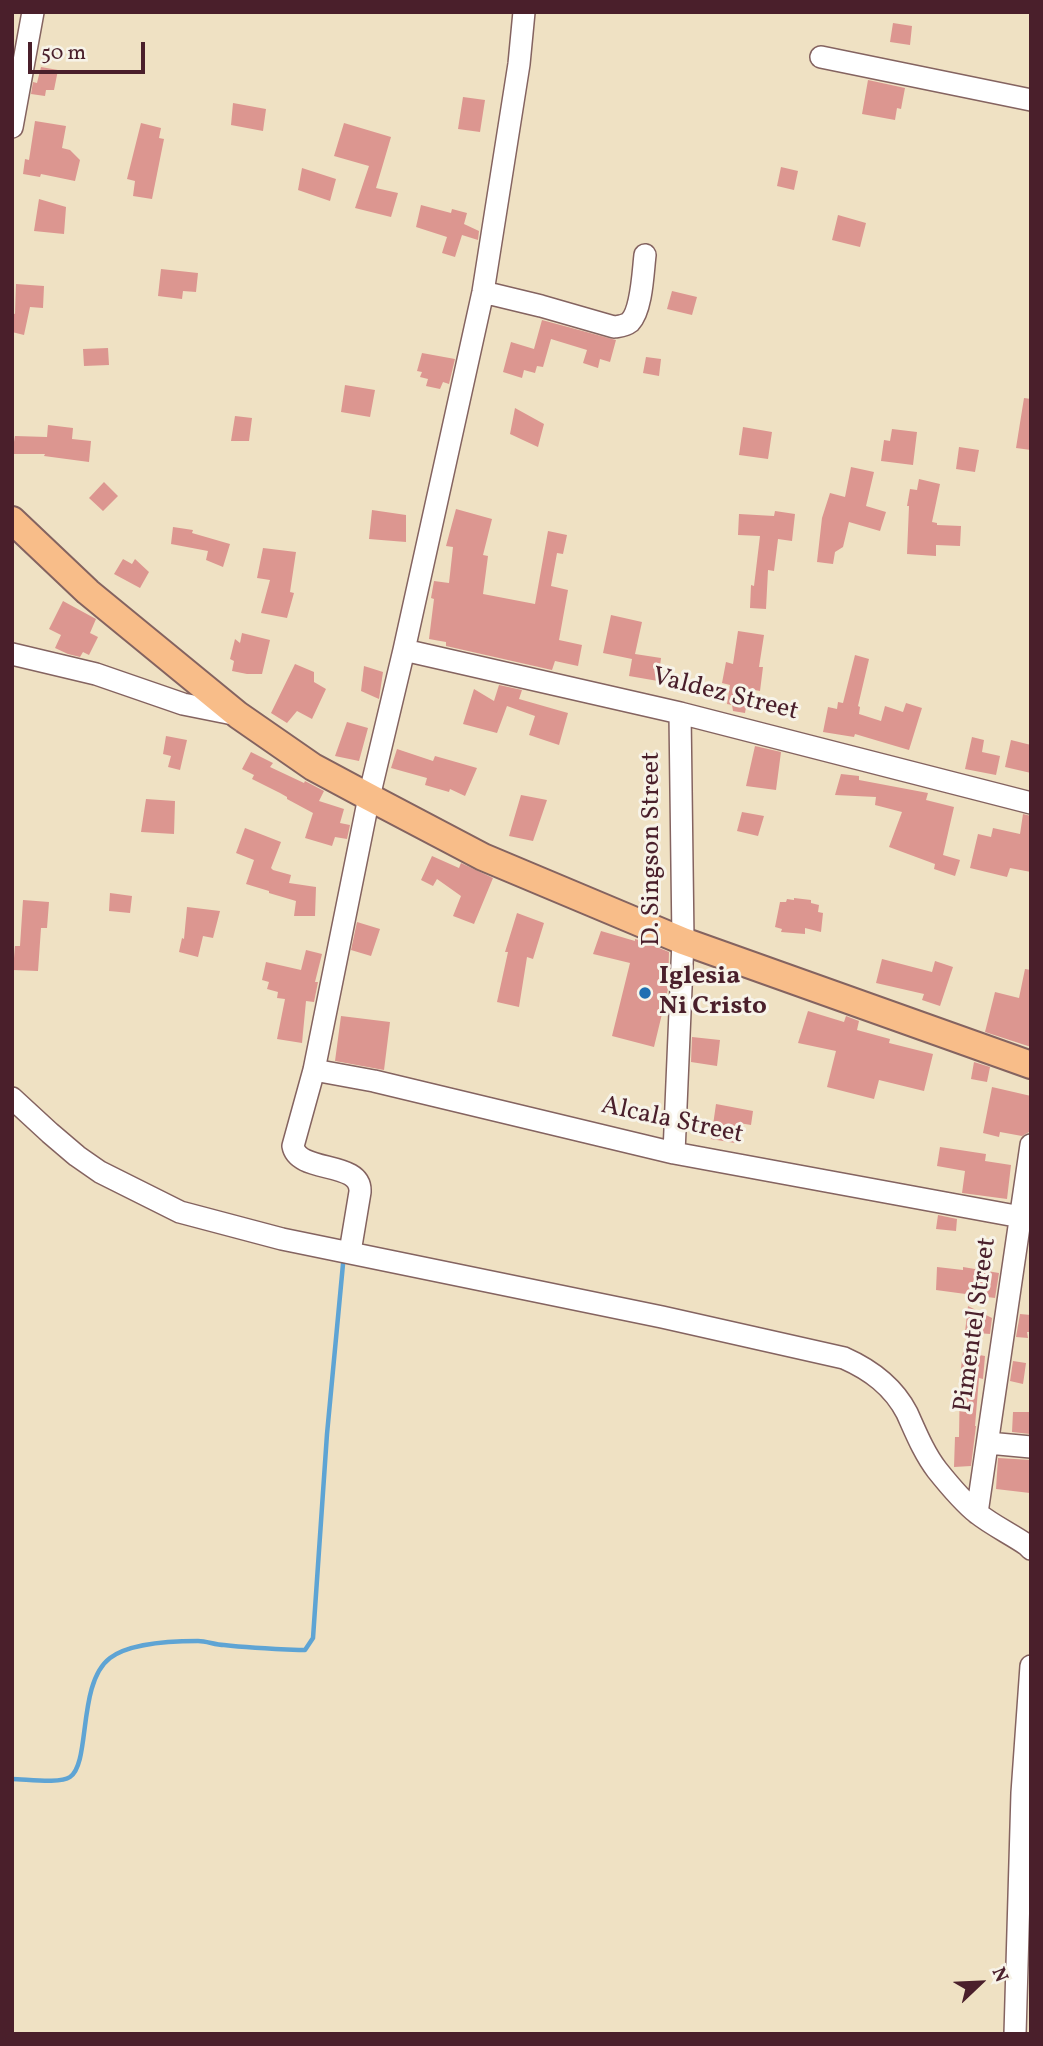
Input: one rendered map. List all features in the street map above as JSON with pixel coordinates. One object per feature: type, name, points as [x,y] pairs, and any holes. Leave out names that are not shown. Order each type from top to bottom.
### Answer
[{"type":"main road","points":[[12,520],[88,592],[238,715],[313,766],[369,797],[483,857],[683,941],[1031,1065]]},
{"type":"street","points":[[12,127],[33,12]]},
{"type":"street","points":[[350,1252],[360,1192],[359,1182],[351,1175],[297,1156],[294,1149],[314,1070],[369,797],[483,292],[519,64],[524,12]]},
{"type":"street","points":[[821,57],[1031,100]]},
{"type":"street","points":[[483,292],[614,327],[622,326],[632,320],[636,311],[645,255]]},
{"type":"street","name":"Valdez Street","points":[[404,650],[680,713],[1031,803]]},
{"type":"street","points":[[12,654],[96,674],[183,704],[238,715]]},
{"type":"street","name":"D. Singson Street","points":[[674,1153],[683,941],[680,713]]},
{"type":"street","name":"Alcala Street","points":[[314,1070],[387,1084],[674,1153],[1021,1217]]},
{"type":"street","points":[[12,1098],[77,1156],[100,1172],[180,1212],[282,1239],[662,1317],[844,1358],[864,1367],[882,1380],[895,1395],[935,1467],[977,1513],[1031,1549]]},
{"type":"street","name":"Pimentel Street","points":[[977,1513],[1031,1145]]},
{"type":"street","points":[[988,1443],[1031,1447]]},
{"type":"street","points":[[1015,2034],[1023,1793],[1031,1667]]},
{"type":"building","points":[[893,23],[912,26],[910,45],[890,42]]},
{"type":"building","points":[[41,67],[58,70],[54,90],[46,90],[45,96],[31,94],[33,82],[37,83]]},
{"type":"building","points":[[868,80],[905,88],[901,109],[897,108],[895,120],[862,114]]},
{"type":"building","points":[[463,97],[485,100],[480,132],[458,129]]},
{"type":"building","points":[[233,103],[266,109],[263,131],[231,125]]},
{"type":"building","points":[[35,121],[66,126],[62,148],[70,150],[80,160],[75,181],[41,174],[40,177],[23,174],[25,159],[29,160]]},
{"type":"building","points":[[141,123],[161,128],[159,138],[164,139],[152,199],[133,196],[135,181],[127,179]]},
{"type":"building","points":[[344,123],[391,137],[376,188],[398,193],[391,217],[355,208],[369,166],[334,156]]},
{"type":"building","points":[[781,167],[798,171],[794,190],[777,186]]},
{"type":"building","points":[[302,168],[336,179],[330,201],[298,190]]},
{"type":"building","points":[[39,199],[66,207],[64,234],[34,231]]},
{"type":"building","points":[[421,205],[451,213],[452,209],[467,213],[464,224],[479,231],[478,240],[462,235],[455,257],[442,253],[447,237],[416,227]]},
{"type":"building","points":[[838,215],[866,223],[860,247],[832,240]]},
{"type":"building","points":[[161,269],[198,273],[196,292],[183,291],[182,299],[158,296]]},
{"type":"building","points":[[16,284],[44,286],[43,308],[30,307],[24,335],[12,332]]},
{"type":"building","points":[[672,291],[697,297],[692,315],[667,309]]},
{"type":"building","points":[[542,320],[616,340],[610,362],[600,359],[598,368],[583,363],[587,350],[551,339],[543,367],[537,366],[535,373],[524,370],[522,378],[503,372],[511,342],[534,349]]},
{"type":"building","points":[[108,348],[109,365],[84,366],[83,349]]},
{"type":"building","points":[[422,353],[455,359],[449,384],[443,382],[440,389],[426,386],[428,379],[420,377],[422,372],[417,371]]},
{"type":"building","points":[[646,357],[661,359],[659,376],[643,373]]},
{"type":"building","points":[[345,385],[375,390],[370,417],[341,412]]},
{"type":"building","points":[[1024,398],[1031,399],[1031,450],[1016,448]]},
{"type":"building","points":[[515,408],[544,424],[538,447],[510,434]]},
{"type":"building","points":[[235,416],[252,418],[249,441],[231,441]]},
{"type":"building","points":[[48,425],[73,428],[72,439],[91,441],[89,462],[44,456],[45,454],[12,454],[15,436],[47,437]]},
{"type":"building","points":[[743,427],[772,432],[768,459],[739,455]]},
{"type":"building","points":[[892,429],[917,432],[913,465],[881,461],[884,440],[890,441]]},
{"type":"building","points":[[959,447],[979,450],[975,472],[956,469]]},
{"type":"building","points":[[851,467],[874,472],[866,506],[886,512],[880,531],[849,522],[843,547],[835,552],[833,564],[817,562],[822,518],[830,493],[845,497]]},
{"type":"building","points":[[919,479],[940,484],[932,522],[937,525],[961,526],[960,546],[936,545],[936,556],[907,554],[907,506],[910,489],[917,490]]},
{"type":"building","points":[[104,482],[118,496],[103,511],[89,498]]},
{"type":"building","points":[[456,509],[492,519],[483,555],[488,556],[483,594],[535,604],[548,531],[567,535],[563,554],[557,553],[551,586],[568,590],[559,640],[582,645],[578,666],[555,661],[552,670],[446,646],[446,642],[429,639],[434,581],[449,583],[453,547],[446,546]]},
{"type":"building","points":[[372,510],[406,515],[406,542],[369,539]]},
{"type":"building","points":[[775,511],[795,514],[792,541],[778,539],[774,571],[768,570],[766,609],[750,608],[751,585],[754,586],[760,536],[738,535],[739,514],[774,516]]},
{"type":"building","points":[[173,527],[193,530],[192,533],[230,544],[223,567],[206,560],[208,551],[171,544]]},
{"type":"building","points":[[263,548],[296,552],[290,592],[294,593],[287,618],[261,613],[270,580],[257,578]]},
{"type":"building","points":[[123,559],[132,564],[135,559],[149,572],[140,588],[114,574]]},
{"type":"building","points":[[63,601],[96,619],[90,633],[98,637],[89,655],[83,652],[80,657],[55,648],[61,635],[49,629]]},
{"type":"building","points":[[611,615],[642,622],[635,654],[661,658],[658,681],[629,676],[632,659],[603,653]]},
{"type":"building","points":[[738,631],[764,635],[759,667],[763,667],[760,691],[749,689],[745,713],[733,711],[732,705],[727,704],[730,685],[722,683],[726,662],[733,664]]},
{"type":"building","points":[[242,633],[270,640],[262,674],[232,671],[234,661],[230,659],[235,639],[240,643]]},
{"type":"building","points":[[855,655],[869,659],[858,706],[859,714],[881,721],[885,706],[903,712],[906,703],[922,708],[909,750],[855,734],[854,737],[823,732],[828,707],[837,709],[838,702],[843,703]]},
{"type":"building","points":[[295,664],[314,672],[314,682],[326,689],[312,719],[297,711],[287,723],[271,713]]},
{"type":"building","points":[[364,666],[383,672],[379,699],[361,691]]},
{"type":"building","points":[[499,685],[522,690],[519,699],[568,713],[559,745],[529,735],[535,716],[507,706],[497,733],[463,724],[474,689],[494,701]]},
{"type":"building","points":[[347,722],[368,728],[359,761],[335,756]]},
{"type":"building","points":[[166,736],[187,740],[180,770],[168,767],[171,756],[163,754]]},
{"type":"building","points":[[972,737],[984,740],[982,752],[1000,756],[996,775],[965,769]]},
{"type":"building","points":[[1011,740],[1031,745],[1031,773],[1005,767]]},
{"type":"building","points":[[755,746],[781,752],[776,790],[746,786]]},
{"type":"building","points":[[397,749],[433,761],[435,756],[477,768],[465,796],[450,789],[449,792],[425,785],[427,778],[391,768]]},
{"type":"building","points":[[251,752],[273,763],[270,767],[324,791],[319,801],[344,809],[340,823],[350,825],[347,839],[335,837],[332,846],[305,838],[313,813],[252,779],[254,775],[242,769]]},
{"type":"building","points":[[841,774],[928,793],[926,800],[954,807],[943,855],[960,860],[955,876],[934,869],[935,864],[889,847],[902,812],[875,805],[876,797],[835,795]]},
{"type":"building","points":[[521,795],[547,800],[533,841],[509,836]]},
{"type":"building","points":[[146,799],[175,801],[174,834],[141,832]]},
{"type":"building","points":[[742,812],[764,816],[758,836],[737,831]]},
{"type":"building","points":[[1023,814],[1031,816],[1031,872],[1010,868],[1007,877],[970,868],[978,834],[991,837],[993,828],[1020,834]]},
{"type":"building","points":[[245,828],[281,842],[271,868],[291,875],[289,883],[316,887],[315,916],[294,916],[296,901],[246,884],[254,860],[236,853]]},
{"type":"building","points":[[432,856],[459,868],[461,863],[493,878],[474,924],[453,916],[461,896],[437,879],[433,886],[421,880]]},
{"type":"building","points":[[110,893],[132,896],[130,913],[109,911]]},
{"type":"building","points":[[794,898],[811,900],[811,903],[819,905],[818,912],[823,913],[821,932],[805,928],[805,934],[781,932],[782,929],[775,927],[780,902]]},
{"type":"building","points":[[23,900],[49,902],[47,928],[41,928],[38,971],[13,970],[15,946],[20,946]]},
{"type":"building","points":[[187,907],[220,911],[213,938],[203,936],[198,957],[179,952],[182,938],[184,939]]},
{"type":"building","points":[[517,913],[544,923],[533,959],[527,957],[519,1007],[497,1002],[508,952],[505,952]]},
{"type":"building","points":[[357,922],[380,929],[371,956],[351,950]]},
{"type":"building","name":"Iglesia Ni Cristo","points":[[601,931],[642,941],[669,952],[668,989],[654,1047],[612,1036],[630,963],[593,954]]},
{"type":"building","points":[[306,950],[322,954],[315,982],[318,982],[314,1002],[306,1001],[302,1043],[277,1039],[285,999],[277,998],[278,992],[267,989],[269,982],[262,980],[266,962],[301,970]]},
{"type":"building","points":[[882,959],[932,972],[935,961],[953,967],[940,1006],[922,1000],[924,994],[876,983]]},
{"type":"building","points":[[1025,969],[1031,970],[1031,1047],[985,1032],[995,992],[1019,998]]},
{"type":"building","points":[[808,1011],[844,1022],[846,1016],[859,1021],[857,1030],[890,1039],[889,1043],[933,1054],[924,1091],[879,1080],[874,1099],[827,1087],[836,1051],[798,1043]]},
{"type":"building","points":[[341,1016],[390,1022],[384,1070],[335,1061]]},
{"type":"building","points":[[692,1037],[720,1040],[717,1066],[691,1062]]},
{"type":"building","points":[[974,1062],[990,1067],[987,1082],[971,1079]]},
{"type":"building","points":[[992,1087],[1031,1096],[1029,1132],[1022,1136],[1000,1132],[999,1137],[983,1133]]},
{"type":"building","points":[[716,1104],[753,1111],[751,1125],[739,1123],[735,1143],[711,1139]]},
{"type":"building","points":[[940,1147],[986,1154],[985,1161],[1011,1165],[1007,1199],[962,1193],[965,1171],[937,1166]]},
{"type":"building","points":[[938,1215],[957,1219],[956,1231],[936,1229]]},
{"type":"building","points":[[937,1267],[963,1270],[963,1267],[999,1273],[995,1298],[936,1290]]},
{"type":"building","points":[[968,1306],[992,1318],[990,1334],[965,1332]]},
{"type":"building","points":[[1020,1314],[1031,1315],[1031,1332],[1027,1332],[1028,1338],[1016,1337]]},
{"type":"building","points":[[963,1352],[985,1356],[983,1379],[979,1378],[971,1466],[954,1467],[955,1437],[959,1437]]},
{"type":"building","points":[[1013,1361],[1026,1363],[1023,1384],[1010,1381]]},
{"type":"building","points":[[1013,1412],[1031,1412],[1030,1434],[1012,1432]]},
{"type":"building","points":[[998,1458],[1031,1460],[1030,1493],[996,1489]]},
{"type":"waterway","points":[[12,1779],[51,1781],[70,1777],[80,1756],[93,1685],[100,1670],[118,1653],[152,1644],[188,1641],[305,1650],[313,1638],[327,1434],[343,1264]]},
{"type":"place","name":"Iglesia Ni Cristo","points":[[645,993]]}]
